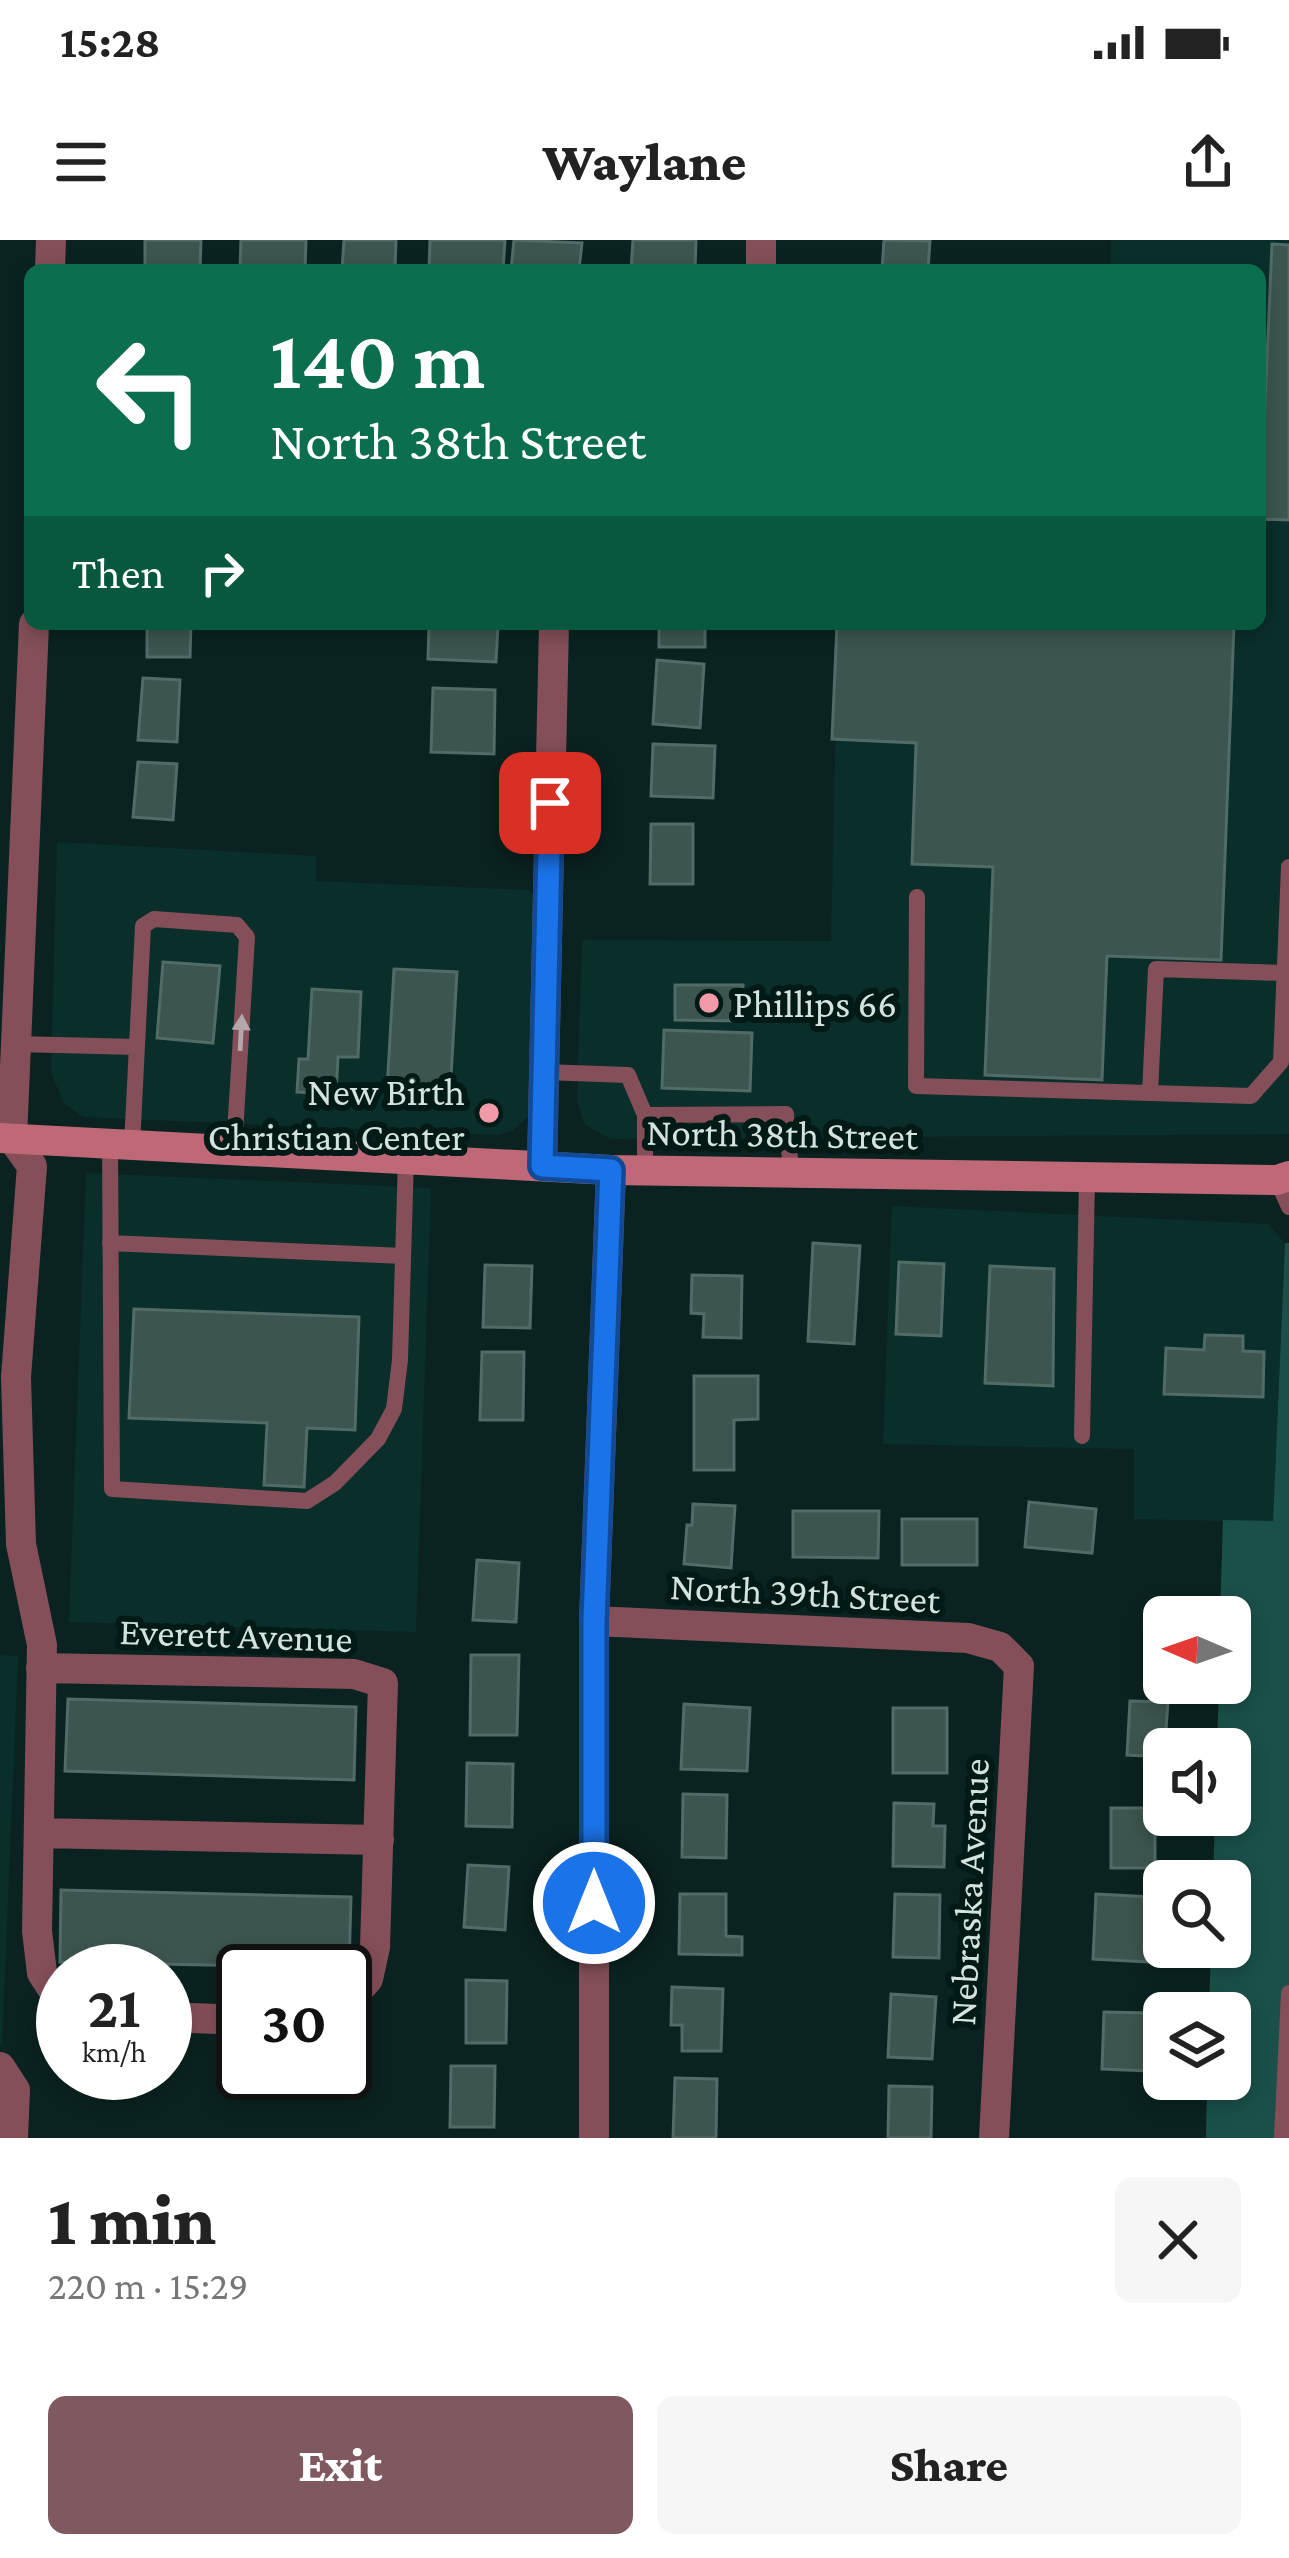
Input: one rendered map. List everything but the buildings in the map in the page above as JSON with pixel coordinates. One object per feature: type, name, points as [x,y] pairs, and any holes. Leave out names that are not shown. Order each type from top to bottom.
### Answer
[{"type":"main road","name":"North 38th Street","points":[[6,1138],[611,1170],[1087,1178],[1286,1187]]},
{"type":"street","points":[[34,630],[16,1044],[6,1138],[32,1166],[16,1377],[21,1544],[42,1645],[39,1944]]},
{"type":"street","points":[[542,1166],[554,630]]},
{"type":"street","points":[[594,2138],[594,1621],[611,1170]]},
{"type":"street","name":"North 39th Street","points":[[594,1621],[968,1638],[986,1641],[1008,1654]]},
{"type":"street","name":"Nebraska Avenue","points":[[994,2138],[1019,1666],[1008,1654]]},
{"type":"street","name":"Everett Avenue","points":[[41,1669],[354,1674],[383,1683],[372,1963]]},
{"type":"street","points":[[38,1833],[379,1840]]},
{"type":"street","points":[[0,2067],[15,2090],[14,2138]]},
{"type":"lane","points":[[917,897],[916,1086],[1251,1096],[1285,1062],[1289,867]]},
{"type":"lane","points":[[235,1150],[247,937],[237,925],[154,919],[143,926],[137,1047],[110,1243],[112,1489],[307,1502],[335,1484],[378,1439],[394,1409],[400,1360],[406,1159]]},
{"type":"lane","points":[[1150,1093],[1156,969],[1284,974]]},
{"type":"lane","points":[[16,1044],[137,1047]]},
{"type":"lane","points":[[544,1072],[628,1075],[645,1115],[645,1171]]},
{"type":"lane","points":[[645,1115],[786,1114],[791,1172]]},
{"type":"lane","points":[[1082,1436],[1087,1178]]},
{"type":"lane","points":[[110,1243],[403,1256]]},
{"type":"lane","points":[[1282,2138],[1289,1994]]},
{"type":"shaded area","points":[[1111,240],[1289,240],[1289,1134],[611,1139],[585,1125],[577,1102],[582,940],[831,941],[838,630],[1266,630],[1266,264],[1110,264]]},
{"type":"shaded area","points":[[57,842],[316,856],[316,881],[529,890],[536,897],[530,1115],[512,1131],[497,1135],[83,1117],[63,1102],[51,1072]]},
{"type":"shaded area","points":[[86,1173],[431,1188],[416,1632],[69,1622]]},
{"type":"shaded area","points":[[892,1206],[1268,1224],[1285,1243],[1273,1522],[1134,1519],[1134,1449],[883,1444]]},
{"type":"shaded area","points":[[1285,1243],[1289,1243],[1289,2138],[1206,2138],[1207,2100],[1251,2100],[1251,1992],[1210,1992],[1210,1968],[1251,1968],[1251,1860],[1214,1860],[1214,1836],[1251,1836],[1251,1728],[1218,1728],[1218,1704],[1251,1704],[1251,1596],[1221,1596],[1223,1520],[1273,1521]]},
{"type":"shaded area","points":[[0,1655],[18,1656],[2,2046],[0,2045]]},
{"type":"place","name":"Phillips 66","points":[[709,1003]]},
{"type":"place","name":"New Birth Christian Center","points":[[489,1113]]},
{"type":"route","points":[[550,803],[542,1166],[611,1170],[594,1621],[594,1903]]}]
